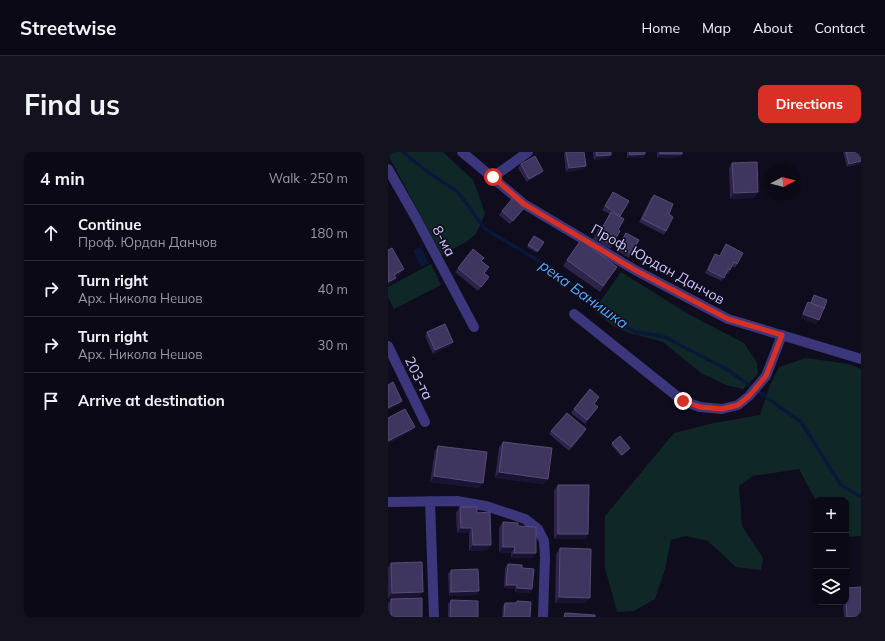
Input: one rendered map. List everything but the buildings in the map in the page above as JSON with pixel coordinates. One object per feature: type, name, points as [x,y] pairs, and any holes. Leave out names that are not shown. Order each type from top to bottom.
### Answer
[{"type":"street","name":"Проф. Юрдан Данчов","points":[[462,152],[524,204],[635,270],[728,319],[861,359]]},
{"type":"street","points":[[493,177],[528,152]]},
{"type":"street","name":"8-ма","points":[[388,169],[474,327]]},
{"type":"street","points":[[574,314],[683,401],[700,407],[722,409],[738,405],[749,396],[766,376],[782,335]]},
{"type":"street","name":"203-та","points":[[388,346],[425,422]]},
{"type":"street","points":[[430,501],[434,617]]},
{"type":"street","points":[[388,502],[457,501],[486,506],[525,519],[538,529],[544,541],[545,557],[543,617]]},
{"type":"green space","points":[[388,152],[443,152],[473,180],[485,214],[476,234],[466,242],[442,255],[388,155]]},
{"type":"green space","points":[[431,264],[441,285],[394,309],[388,297],[388,287]]},
{"type":"green space","points":[[621,272],[690,315],[744,343],[757,363],[758,374],[743,389],[726,385],[701,373],[663,342],[629,333],[613,326],[594,310]]},
{"type":"green space","points":[[806,358],[849,364],[861,369],[861,536],[849,537],[849,497],[814,497],[799,469],[753,476],[739,486],[742,526],[763,558],[761,570],[736,567],[708,541],[686,536],[671,540],[665,569],[655,599],[634,611],[617,612],[605,568],[605,516],[674,433],[714,423],[760,415],[770,385],[779,367]]},
{"type":"water","points":[[421,247],[429,263],[421,267],[413,250]]},
{"type":"waterway","name":"река Банишка","points":[[403,152],[429,173],[458,192],[485,229],[551,268],[596,303],[614,320],[636,332],[665,337],[728,370],[801,422],[841,485],[861,497]]},
{"type":"route","points":[[493,177],[524,204],[635,270],[728,319],[782,335],[766,376],[749,396],[738,405],[722,409],[700,407],[683,401]]}]
